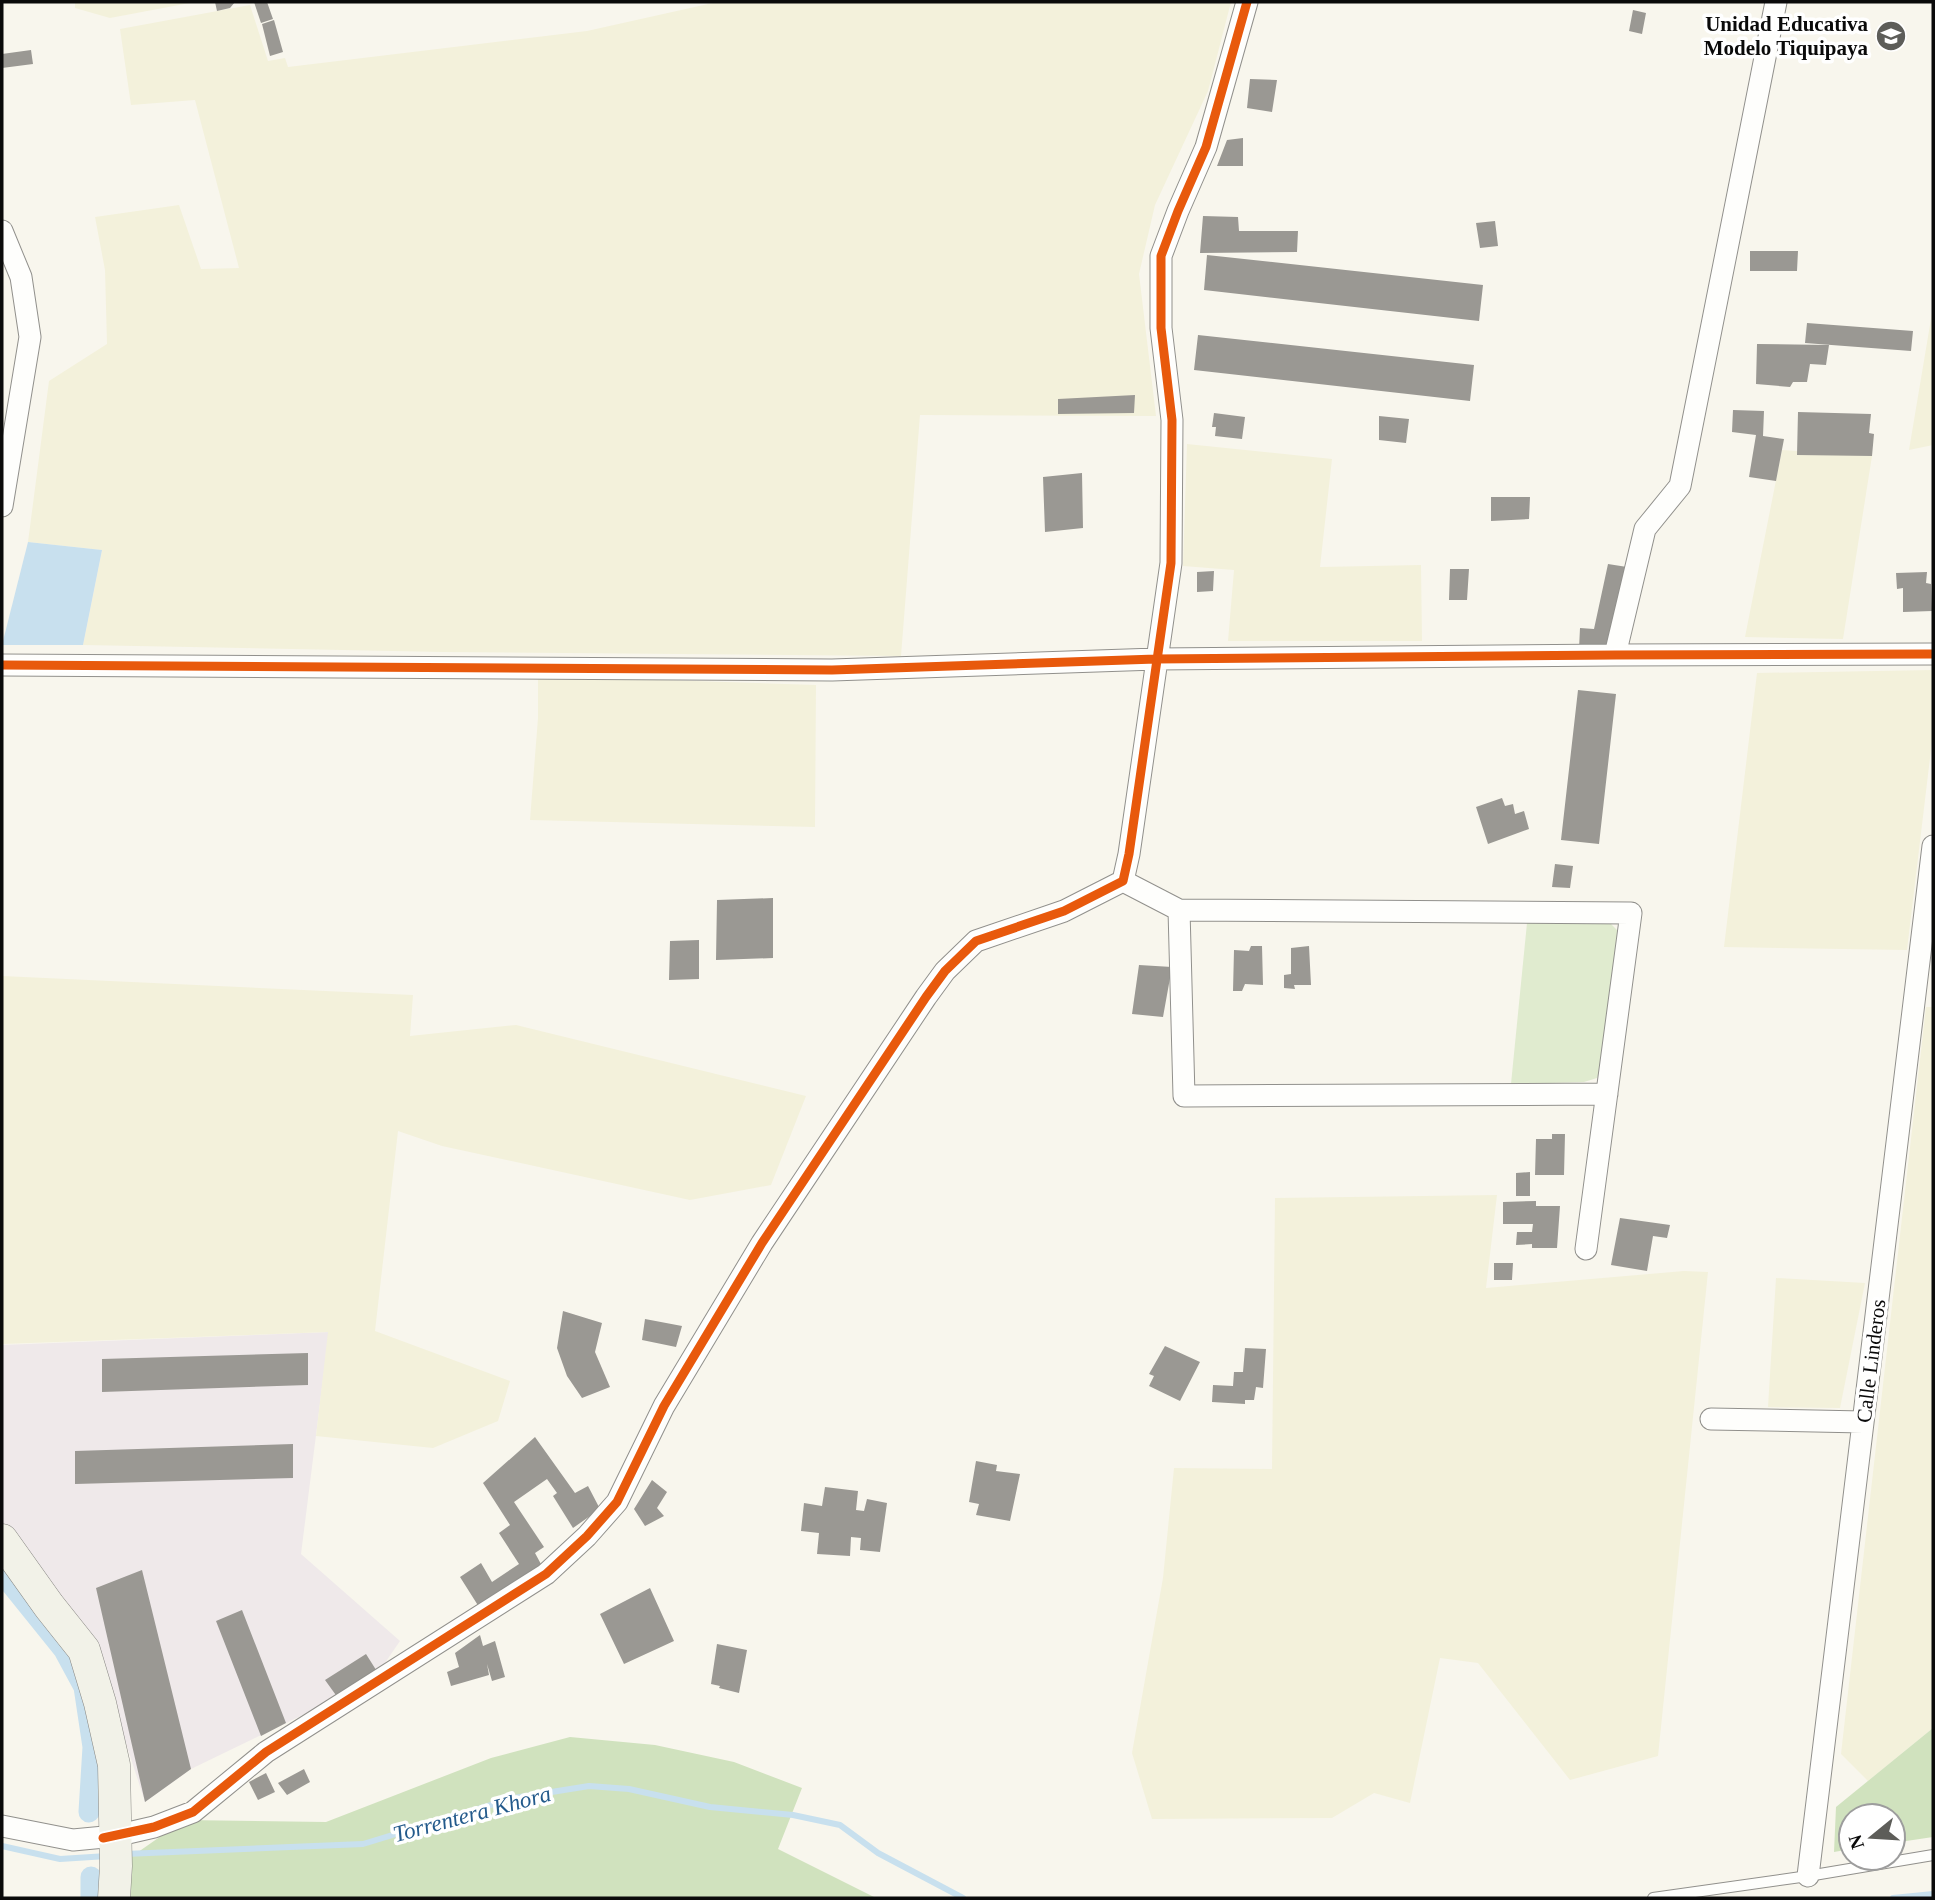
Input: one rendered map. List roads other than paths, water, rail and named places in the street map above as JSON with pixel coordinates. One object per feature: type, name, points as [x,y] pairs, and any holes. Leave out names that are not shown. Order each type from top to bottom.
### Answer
[{"type":"street","points":[[1123,881],[1171,563],[1172,420],[1161,328],[1160,256],[1206,147],[1247,2]]},
{"type":"street","points":[[1615,655],[1645,529],[1680,486],[1776,2]]},
{"type":"street","points":[[2,231],[21,277],[30,337],[2,506]]},
{"type":"street","points":[[2,665],[832,670],[1156,659],[1933,654]]},
{"type":"street","name":"Calle Linderos","points":[[1808,1876],[1933,846]]},
{"type":"street","points":[[1123,881],[1178,910],[1632,913],[1586,1249]]},
{"type":"street","points":[[2,1826],[112,1847],[193,1812],[266,1752],[546,1574],[587,1536],[617,1502],[664,1406],[762,1243],[945,971],[976,942],[1064,911],[1123,881]]},
{"type":"street","points":[[1178,910],[1184,1096],[1607,1094]]},
{"type":"street","points":[[1711,1419],[1863,1422]]},
{"type":"street","points":[[2,1540],[84,1650],[100,1703],[114,1765],[114,1898]]},
{"type":"lane","points":[[1653,1898],[1933,1855]]},
{"type":"water","points":[[28,542],[102,550],[83,645],[2,645]]},
{"type":"waterway","points":[[2,1573],[64,1650],[84,1687],[93,1747],[89,1812]]},
{"type":"waterway","name":"Torrentera Khora","points":[[125,1854],[363,1844],[514,1798],[589,1786],[629,1789],[710,1807],[793,1815],[840,1825],[878,1853],[963,1898]]},
{"type":"waterway","name":"Torrentera Khora","points":[[2,1846],[60,1859],[107,1856]]},
{"type":"waterway","points":[[91,1877],[91,1898]]},
{"type":"waterway","name":"Torrentera Khora","points":[[1893,1898],[1933,1894]]},
{"type":"place","name":"Unidad Educativa Modelo Tiquipaya","points":[[1891,36]]}]
